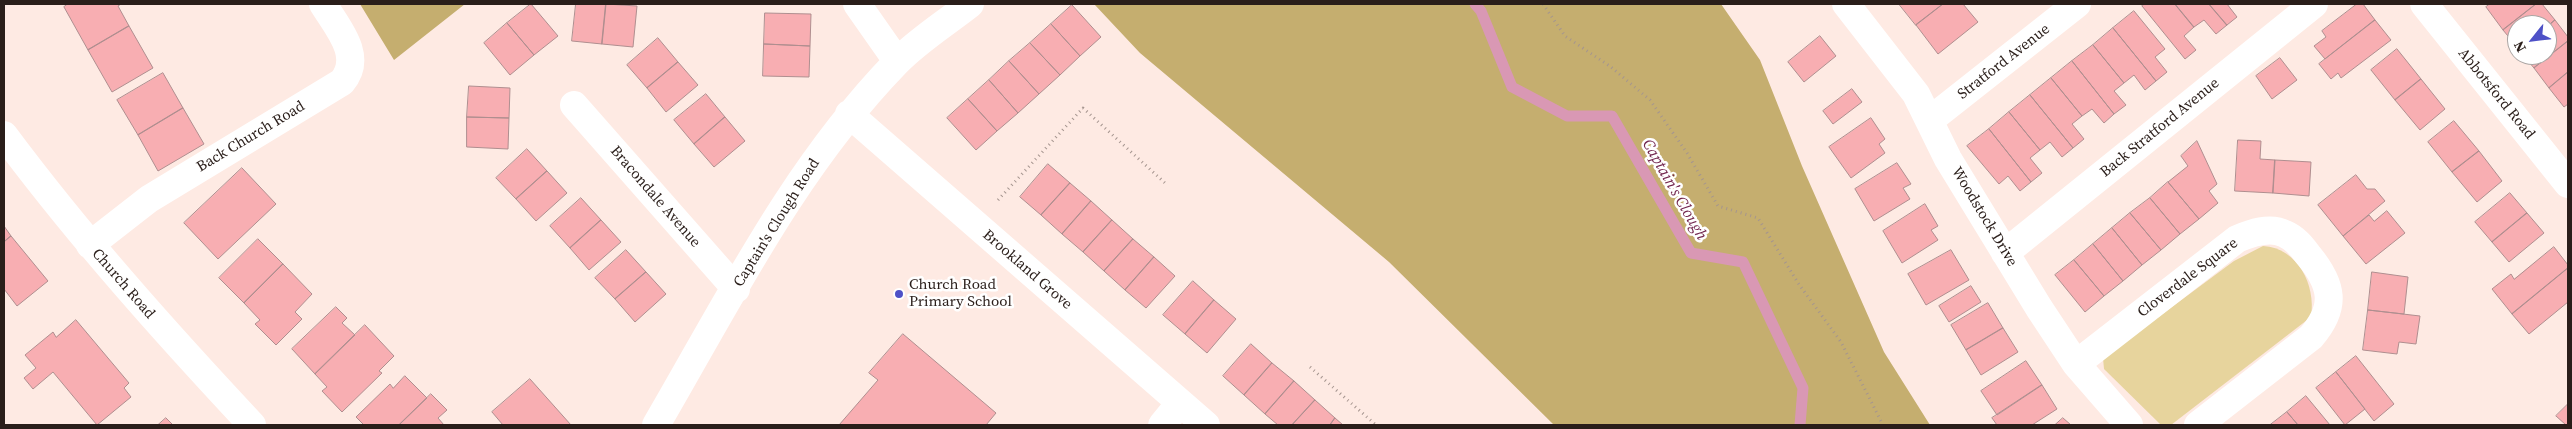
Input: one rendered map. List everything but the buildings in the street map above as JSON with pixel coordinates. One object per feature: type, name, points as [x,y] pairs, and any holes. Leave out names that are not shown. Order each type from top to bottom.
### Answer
[{"type":"street","name":"Back Church Road","points":[[90,245],[149,199],[342,82],[350,73],[351,55],[323,4]]},
{"type":"street","points":[[858,4],[897,61]]},
{"type":"street","name":"Captain's Clough Road","points":[[656,425],[799,182],[849,114],[897,61],[970,4]]},
{"type":"street","name":"Woodstock Drive","points":[[1846,4],[1902,75],[1930,120],[1948,159],[2076,364],[2129,425]]},
{"type":"street","name":"Stratford Avenue","points":[[1930,120],[2077,4]]},
{"type":"street","name":"Back Stratford Avenue","points":[[2005,253],[2314,4]]},
{"type":"street","name":"Abbotsford Road","points":[[2424,4],[2568,184]]},
{"type":"street","name":"Bracondale Avenue","points":[[574,104],[736,289]]},
{"type":"street","name":"Brookland Grove","points":[[849,114],[1206,425]]},
{"type":"street","name":"Church Road","points":[[4,135],[90,245],[168,336],[252,425]]},
{"type":"street","name":"Cloverdale Square","points":[[2076,364],[2237,239],[2252,232],[2285,233],[2298,243],[2315,263],[2326,282],[2329,302],[2324,321],[2311,337],[2198,425]]},
{"type":"street","points":[[1162,425],[1180,403]]},
{"type":"path","points":[[1543,4],[1565,36],[1610,67],[1650,100],[1687,154],[1718,206],[1758,218],[1798,284],[1841,342],[1883,425]]},
{"type":"path","points":[[976,224],[1083,108],[1165,183]]},
{"type":"path","points":[[1310,367],[1376,425]]},
{"type":"shaded area","points":[[360,4],[465,4],[394,60]]},
{"type":"shaded area","points":[[1094,4],[1721,4],[1760,60],[1802,166],[1884,352],[1930,425],[1554,425],[1389,262],[1140,53]]},
{"type":"shaded area","points":[[2263,246],[2275,248],[2286,253],[2302,270],[2311,293],[2311,317],[2171,425],[2161,425],[2104,369],[2103,358],[2234,261]]},
{"type":"waterway","name":"Captain's Clough","points":[[1475,4],[1481,11],[1512,87],[1567,116],[1612,116],[1691,253],[1743,262],[1803,388],[1800,425]]},
{"type":"place","name":"Church Road Primary School","points":[[899,294]]}]
